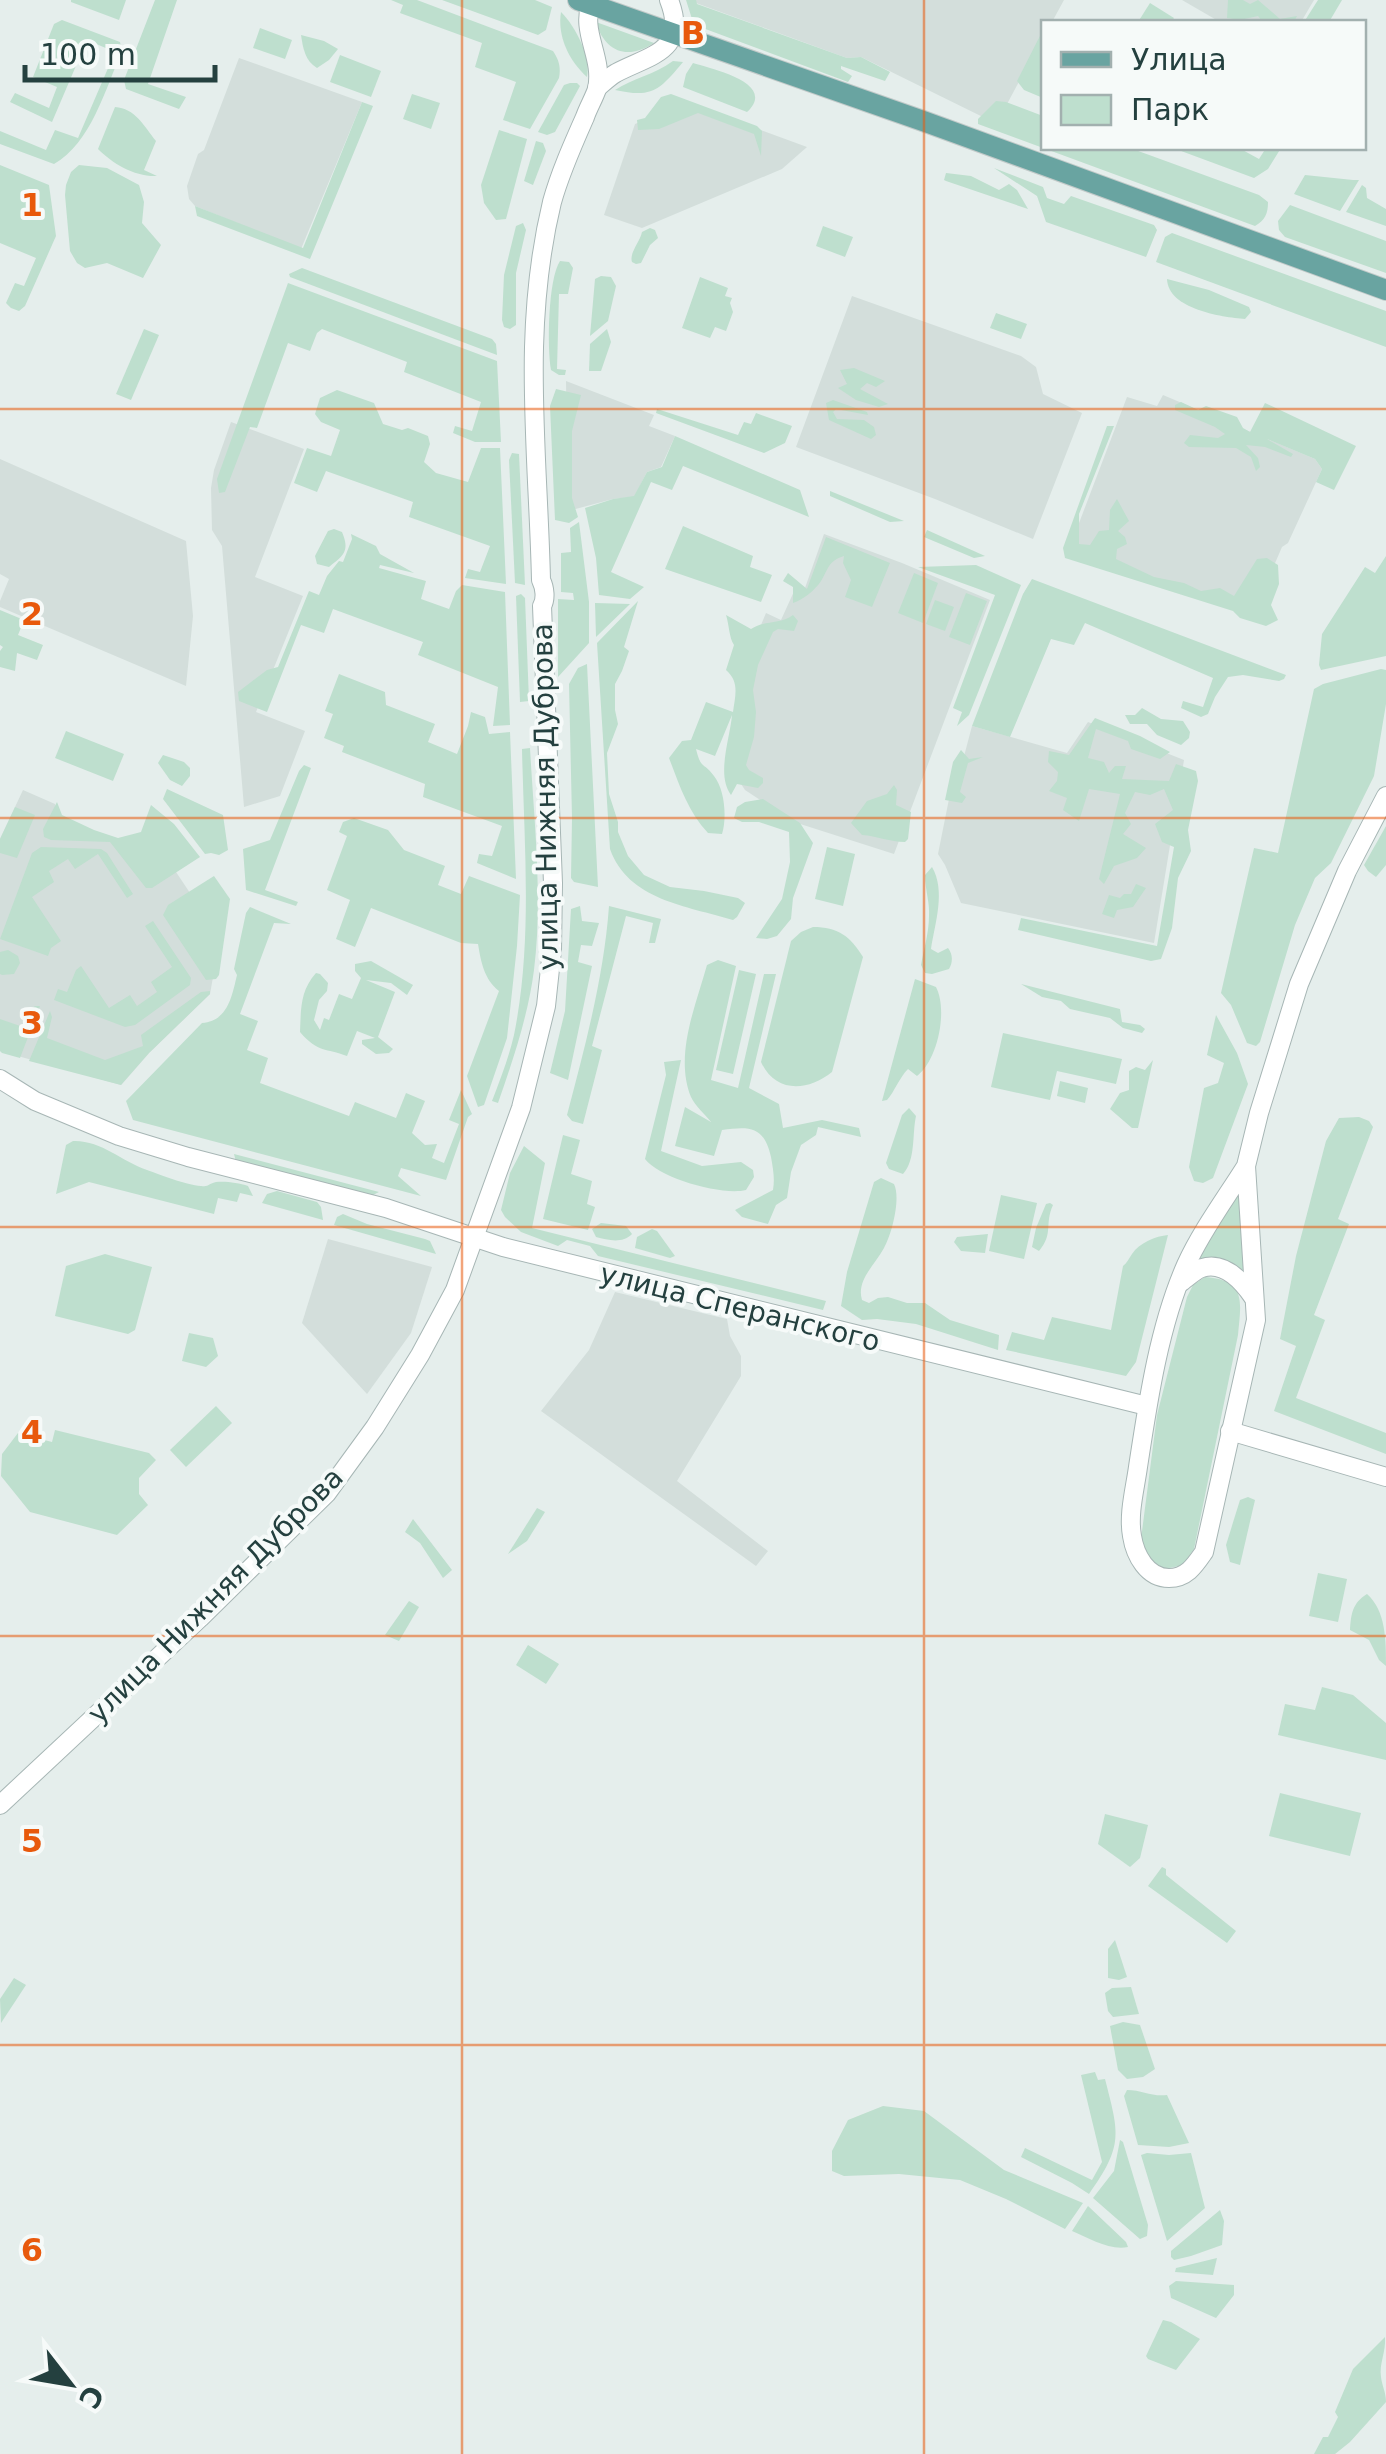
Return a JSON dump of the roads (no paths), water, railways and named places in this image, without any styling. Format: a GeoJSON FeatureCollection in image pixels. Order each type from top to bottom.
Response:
{"type":"FeatureCollection","features":[{"type":"Feature","properties":{"kind":"main road"},"geometry":{"type":"LineString","coordinates":[[582,1],[672,15],[700,42],[1386,290]]}},
{"type":"Feature","properties":{"kind":"street"},"geometry":{"type":"LineString","coordinates":[[582,1],[597,64],[597,88]]}},
{"type":"Feature","properties":{"kind":"street"},"geometry":{"type":"LineString","coordinates":[[591,38],[604,55],[620,63],[646,61],[667,44],[672,15]]}},
{"type":"Feature","properties":{"kind":"street"},"geometry":{"type":"LineString","coordinates":[[597,88],[613,74],[700,42]]}},
{"type":"Feature","properties":{"kind":"street","name":"улица Нижняя Дуброва"},"geometry":{"type":"LineString","coordinates":[[0,1805],[327,1493],[376,1428],[455,1290],[521,1108],[546,1006],[552,950],[532,374],[535,297],[553,199],[597,88]]}},
{"type":"Feature","properties":{"kind":"street"},"geometry":{"type":"LineString","coordinates":[[1246,1166],[1256,1320],[1204,1552],[1191,1570],[1172,1578],[1160,1577],[1142,1562],[1131,1534],[1132,1512],[1147,1406],[1180,1283],[1196,1246],[1246,1166],[1272,1066],[1300,984],[1347,870],[1386,796]]}},
{"type":"Feature","properties":{"kind":"street","name":"улица Сперанского"},"geometry":{"type":"LineString","coordinates":[[0,1079],[56,1111],[119,1136],[386,1208],[504,1248],[1147,1406]]}},
{"type":"Feature","properties":{"kind":"street"},"geometry":{"type":"LineString","coordinates":[[1180,1283],[1203,1268],[1218,1268],[1242,1279],[1255,1300]]}},
{"type":"Feature","properties":{"kind":"street"},"geometry":{"type":"LineString","coordinates":[[1230,1431],[1386,1477]]}}]}
